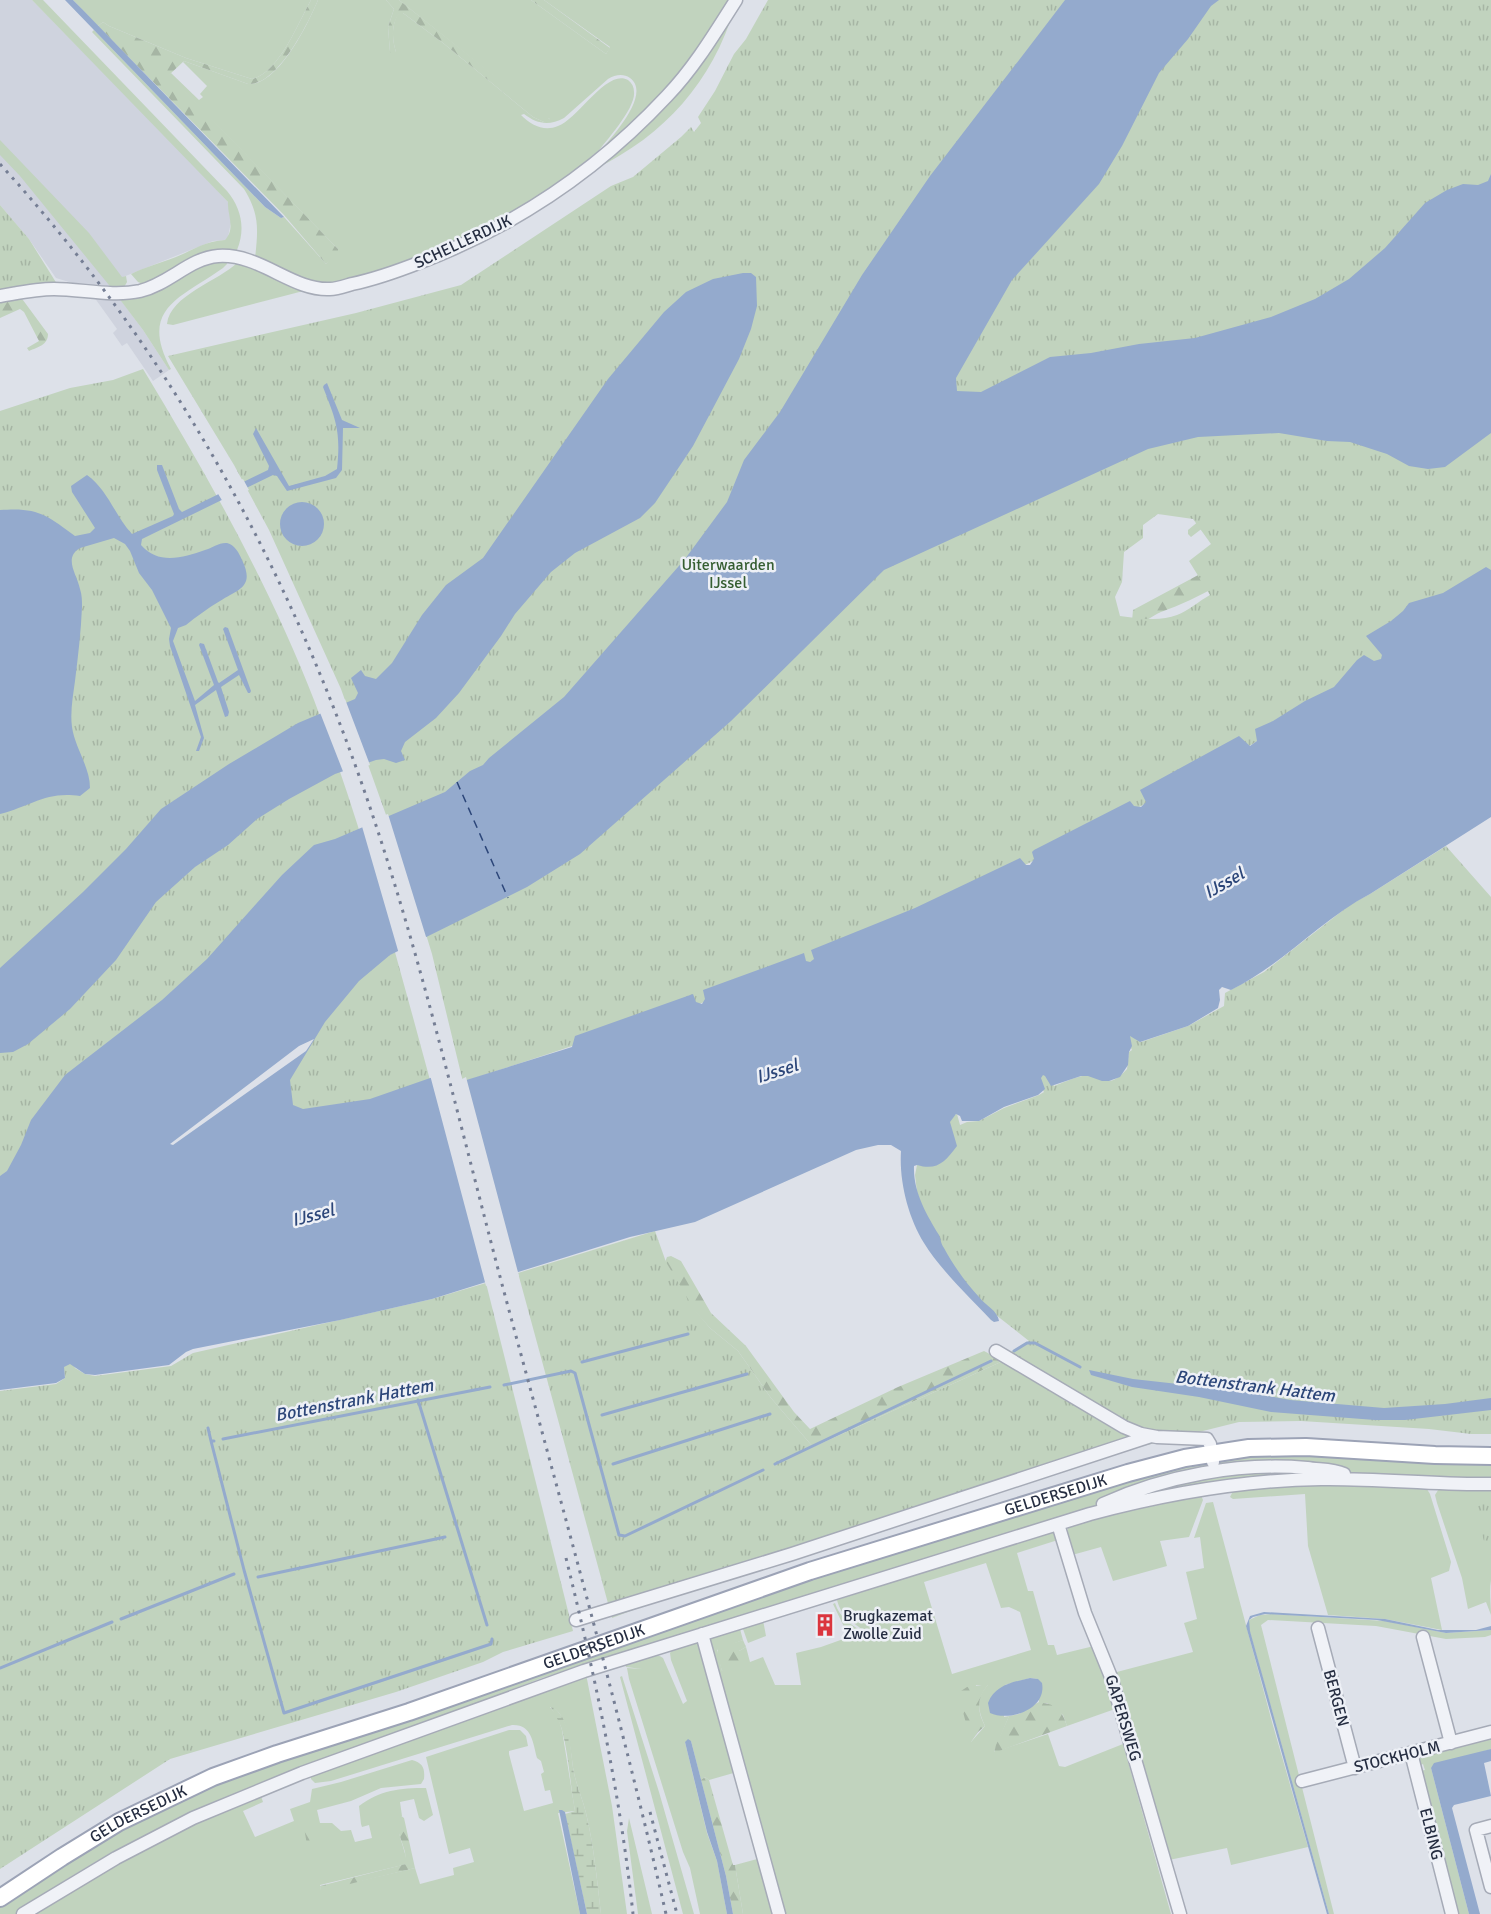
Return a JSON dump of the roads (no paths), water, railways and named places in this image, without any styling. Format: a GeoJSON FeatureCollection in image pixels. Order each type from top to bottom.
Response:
{"type":"FeatureCollection","features":[{"type":"Feature","properties":{"kind":"main road","name":"GELDERSEDIJK"},"geometry":{"type":"LineString","coordinates":[[0,1898],[119,1822],[176,1793],[224,1773],[487,1685],[810,1571],[1128,1473],[1212,1453],[1249,1448],[1306,1447],[1491,1456]]}},
{"type":"Feature","properties":{"kind":"street","name":"SCHELLERDIJK"},"geometry":{"type":"LineString","coordinates":[[0,296],[52,289],[80,292],[133,292],[150,288],[170,279],[194,263],[218,256],[246,258],[309,286],[330,290],[392,273],[486,234],[565,187],[620,142],[669,95],[707,46],[736,0]]}},
{"type":"Feature","properties":{"kind":"street","name":"GELDERSEDIJK"},"geometry":{"type":"LineString","coordinates":[[996,1352],[1124,1427],[1151,1436],[1203,1438],[1210,1444],[1212,1453]]}},
{"type":"Feature","properties":{"kind":"street","name":"GELDERSEDIJK"},"geometry":{"type":"LineString","coordinates":[[576,1620],[792,1554],[1151,1436]]}},
{"type":"Feature","properties":{"kind":"street"},"geometry":{"type":"LineString","coordinates":[[1212,1453],[1214,1471]]}},
{"type":"Feature","properties":{"kind":"street","name":"GELDERSEDIJK"},"geometry":{"type":"LineString","coordinates":[[1090,1514],[1102,1505],[1149,1486],[1214,1471],[1294,1467],[1336,1471],[1353,1479]]}},
{"type":"Feature","properties":{"kind":"street","name":"GELDERSEDIJK"},"geometry":{"type":"LineString","coordinates":[[23,1914],[116,1858],[194,1818],[246,1795],[574,1675],[1090,1514],[1161,1497],[1223,1487],[1299,1480],[1353,1479],[1491,1484]]}},
{"type":"Feature","properties":{"kind":"street","name":"GAPERSWEG"},"geometry":{"type":"LineString","coordinates":[[1058,1524],[1085,1613],[1111,1677],[1180,1914]]}},
{"type":"Feature","properties":{"kind":"street","name":"BERGEN"},"geometry":{"type":"LineString","coordinates":[[1318,1628],[1354,1768]]}},
{"type":"Feature","properties":{"kind":"street"},"geometry":{"type":"LineString","coordinates":[[702,1634],[779,1914]]}},
{"type":"Feature","properties":{"kind":"street"},"geometry":{"type":"LineString","coordinates":[[1423,1638],[1451,1743]]}},
{"type":"Feature","properties":{"kind":"street","name":"STOCKHOLM"},"geometry":{"type":"LineString","coordinates":[[1302,1781],[1491,1732]]}},
{"type":"Feature","properties":{"kind":"street","name":"ELBING"},"geometry":{"type":"LineString","coordinates":[[1411,1753],[1452,1914]]}},
{"type":"Feature","properties":{"kind":"street"},"geometry":{"type":"LineString","coordinates":[[1485,1828],[1476,1830],[1491,1887]]}},
{"type":"Feature","properties":{"kind":"water"},"geometry":{"type":"Polygon","coordinates":[[[65,0],[73,0],[284,217],[281,218],[265,207],[65,0]]]}},
{"type":"Feature","properties":{"kind":"water","name":"IJssel"},"geometry":{"type":"Polygon","coordinates":[[[1065,0],[1219,0],[1211,6],[1188,39],[1159,73],[1122,146],[1099,184],[1012,280],[956,378],[957,391],[981,392],[1050,357],[1195,338],[1271,317],[1315,299],[1349,279],[1385,248],[1425,203],[1463,184],[1478,185],[1488,181],[1491,174],[1491,433],[1445,467],[1428,469],[1409,466],[1387,454],[1350,442],[1327,441],[1279,433],[1198,437],[1148,449],[884,570],[731,721],[580,854],[527,887],[390,955],[359,981],[325,1022],[290,1080],[293,1105],[303,1109],[370,1099],[456,1069],[460,1082],[572,1047],[575,1036],[693,994],[696,1002],[702,1004],[705,999],[703,990],[804,953],[806,961],[810,962],[814,959],[811,950],[915,908],[1020,858],[1026,865],[1030,865],[1034,859],[1032,852],[1034,850],[1130,801],[1134,806],[1141,807],[1146,802],[1140,790],[1239,736],[1250,746],[1257,741],[1255,729],[1334,687],[1364,655],[1374,661],[1381,659],[1382,655],[1366,636],[1391,621],[1409,603],[1443,593],[1486,567],[1491,570],[1491,817],[1335,916],[1268,968],[1231,990],[1222,987],[1219,990],[1218,1008],[1188,1026],[1140,1042],[1130,1036],[1132,1046],[1128,1065],[1120,1077],[1102,1081],[1081,1076],[1051,1086],[1043,1075],[1041,1078],[1045,1089],[1038,1095],[1004,1107],[979,1121],[962,1121],[956,1114],[950,1122],[957,1146],[940,1164],[930,1167],[914,1166],[914,1176],[918,1194],[951,1261],[974,1292],[996,1314],[999,1321],[991,1320],[930,1253],[918,1233],[909,1210],[903,1186],[901,1151],[891,1145],[878,1145],[856,1150],[695,1222],[630,1237],[432,1299],[193,1349],[169,1365],[95,1375],[85,1374],[70,1364],[64,1367],[65,1378],[56,1383],[0,1390],[0,1176],[7,1171],[31,1120],[65,1075],[162,1000],[207,959],[282,875],[314,845],[335,839],[445,792],[470,771],[483,765],[564,697],[685,559],[727,502],[744,460],[780,412],[862,275],[930,176],[1065,0]]]}},
{"type":"Feature","properties":{"kind":"water"},"geometry":{"type":"Polygon","coordinates":[[[751,273],[756,277],[757,306],[751,329],[739,359],[693,446],[655,503],[640,518],[575,553],[551,572],[515,614],[459,693],[436,718],[405,742],[401,751],[405,760],[396,763],[384,759],[376,760],[335,774],[257,819],[228,845],[195,867],[156,902],[116,960],[70,1009],[28,1044],[13,1052],[0,1053],[0,968],[83,892],[126,849],[161,809],[229,764],[298,723],[355,699],[358,693],[351,678],[361,670],[365,676],[376,679],[392,663],[422,615],[446,585],[483,558],[608,379],[664,312],[686,292],[713,279],[751,273]]]}},
{"type":"Feature","properties":{"kind":"water"},"geometry":{"type":"Polygon","coordinates":[[[327,383],[342,420],[360,428],[343,428],[342,470],[336,478],[287,491],[277,476],[273,475],[142,539],[141,545],[148,551],[163,557],[180,557],[227,543],[241,557],[247,576],[243,586],[186,625],[178,628],[173,641],[195,701],[214,685],[200,643],[204,644],[219,683],[238,670],[223,629],[228,628],[250,693],[239,675],[221,687],[229,712],[228,716],[225,717],[216,690],[195,705],[204,738],[199,751],[196,751],[201,737],[170,646],[171,628],[152,590],[139,573],[130,551],[125,544],[114,538],[80,548],[72,557],[72,567],[81,591],[82,607],[71,721],[88,773],[90,788],[80,796],[48,797],[0,814],[0,510],[33,511],[49,518],[75,536],[90,533],[95,528],[72,492],[71,486],[87,475],[100,488],[132,534],[174,514],[157,465],[162,465],[182,512],[268,470],[269,466],[253,434],[256,428],[289,486],[325,476],[337,469],[338,445],[334,418],[323,387],[327,383]]]}},
{"type":"Feature","properties":{"kind":"water"},"geometry":{"type":"Polygon","coordinates":[[[302,502],[318,508],[324,524],[318,540],[302,546],[286,540],[280,524],[286,508],[302,502]]]}},
{"type":"Feature","properties":{"kind":"water"},"geometry":{"type":"Polygon","coordinates":[[[1089,1370],[1133,1379],[1241,1391],[1290,1400],[1384,1408],[1491,1398],[1491,1410],[1405,1420],[1271,1412],[1199,1397],[1132,1387],[1091,1375],[1089,1370]]]}},
{"type":"Feature","properties":{"kind":"water"},"geometry":{"type":"Polygon","coordinates":[[[1264,1612],[1385,1619],[1438,1630],[1476,1630],[1491,1626],[1491,1630],[1446,1633],[1377,1620],[1265,1614],[1249,1620],[1250,1631],[1329,1914],[1327,1914],[1246,1626],[1250,1616],[1264,1612]]]}},
{"type":"Feature","properties":{"kind":"water"},"geometry":{"type":"Polygon","coordinates":[[[1030,1678],[1038,1679],[1042,1683],[1039,1700],[1033,1706],[1007,1716],[990,1713],[988,1703],[995,1692],[1005,1685],[1030,1678]]]}},
{"type":"Feature","properties":{"kind":"water"},"geometry":{"type":"Polygon","coordinates":[[[688,1739],[691,1741],[726,1876],[733,1914],[727,1914],[717,1861],[707,1832],[685,1742],[688,1739]]]}},
{"type":"Feature","properties":{"kind":"water"},"geometry":{"type":"Polygon","coordinates":[[[1491,1749],[1491,1761],[1484,1763],[1491,1796],[1454,1805],[1452,1808],[1480,1914],[1469,1914],[1431,1768],[1434,1763],[1491,1749]]]}},
{"type":"Feature","properties":{"kind":"water"},"geometry":{"type":"Polygon","coordinates":[[[559,1810],[565,1812],[587,1914],[580,1914],[559,1810]]]}},
{"type":"Feature","properties":{"kind":"waterway"},"geometry":{"type":"LineString","coordinates":[[582,1362],[688,1334]]}},
{"type":"Feature","properties":{"kind":"waterway","name":"Bottenstrank Hattem"},"geometry":{"type":"LineString","coordinates":[[1014,1351],[1027,1343],[1035,1343],[1080,1367]]}},
{"type":"Feature","properties":{"kind":"waterway","name":"Bottenstrank Hattem"},"geometry":{"type":"LineString","coordinates":[[775,1464],[991,1361]]}},
{"type":"Feature","properties":{"kind":"waterway","name":"Bottenstrank Hattem"},"geometry":{"type":"LineString","coordinates":[[504,1385],[571,1371],[575,1373],[619,1535],[625,1536],[763,1470]]}},
{"type":"Feature","properties":{"kind":"waterway"},"geometry":{"type":"LineString","coordinates":[[602,1415],[747,1374]]}},
{"type":"Feature","properties":{"kind":"waterway","name":"Bottenstrank Hattem"},"geometry":{"type":"LineString","coordinates":[[223,1439],[490,1387]]}},
{"type":"Feature","properties":{"kind":"waterway"},"geometry":{"type":"LineString","coordinates":[[418,1400],[487,1625]]}},
{"type":"Feature","properties":{"kind":"waterway"},"geometry":{"type":"LineString","coordinates":[[613,1464],[770,1414]]}},
{"type":"Feature","properties":{"kind":"waterway"},"geometry":{"type":"LineString","coordinates":[[208,1428],[211,1441]]}},
{"type":"Feature","properties":{"kind":"waterway","name":"Bottenstrank Hattem"},"geometry":{"type":"LineString","coordinates":[[214,1441],[211,1441],[244,1570]]}},
{"type":"Feature","properties":{"kind":"waterway"},"geometry":{"type":"LineString","coordinates":[[258,1577],[445,1537]]}},
{"type":"Feature","properties":{"kind":"waterway"},"geometry":{"type":"LineString","coordinates":[[244,1570],[284,1713],[491,1644],[492,1639]]}},
{"type":"Feature","properties":{"kind":"waterway","name":"Bottenstrank Hattem"},"geometry":{"type":"LineString","coordinates":[[121,1619],[234,1574]]}},
{"type":"Feature","properties":{"kind":"waterway","name":"Bottenstrank Hattem"},"geometry":{"type":"LineString","coordinates":[[0,1668],[112,1622]]}},
{"type":"Feature","properties":{"kind":"railway"},"geometry":{"type":"LineString","coordinates":[[0,164],[57,229],[109,297],[158,367],[203,439],[245,513],[283,590],[349,748],[414,948],[608,1678],[666,1914]]}},
{"type":"Feature","properties":{"kind":"railway"},"geometry":{"type":"LineString","coordinates":[[566,1558],[606,1735],[633,1914]]}},
{"type":"Feature","properties":{"kind":"railway"},"geometry":{"type":"LineString","coordinates":[[650,1812],[677,1914]]}},
{"type":"Feature","properties":{"kind":"place","name":"Brugkazemat Zwolle Zuid"},"geometry":{"type":"Point","coordinates":[825,1625]}},
{"type":"Feature","properties":{"kind":"park label","name":"Uiterwaarden IJssel"},"geometry":{"type":"Point","coordinates":[728,574]}}]}
